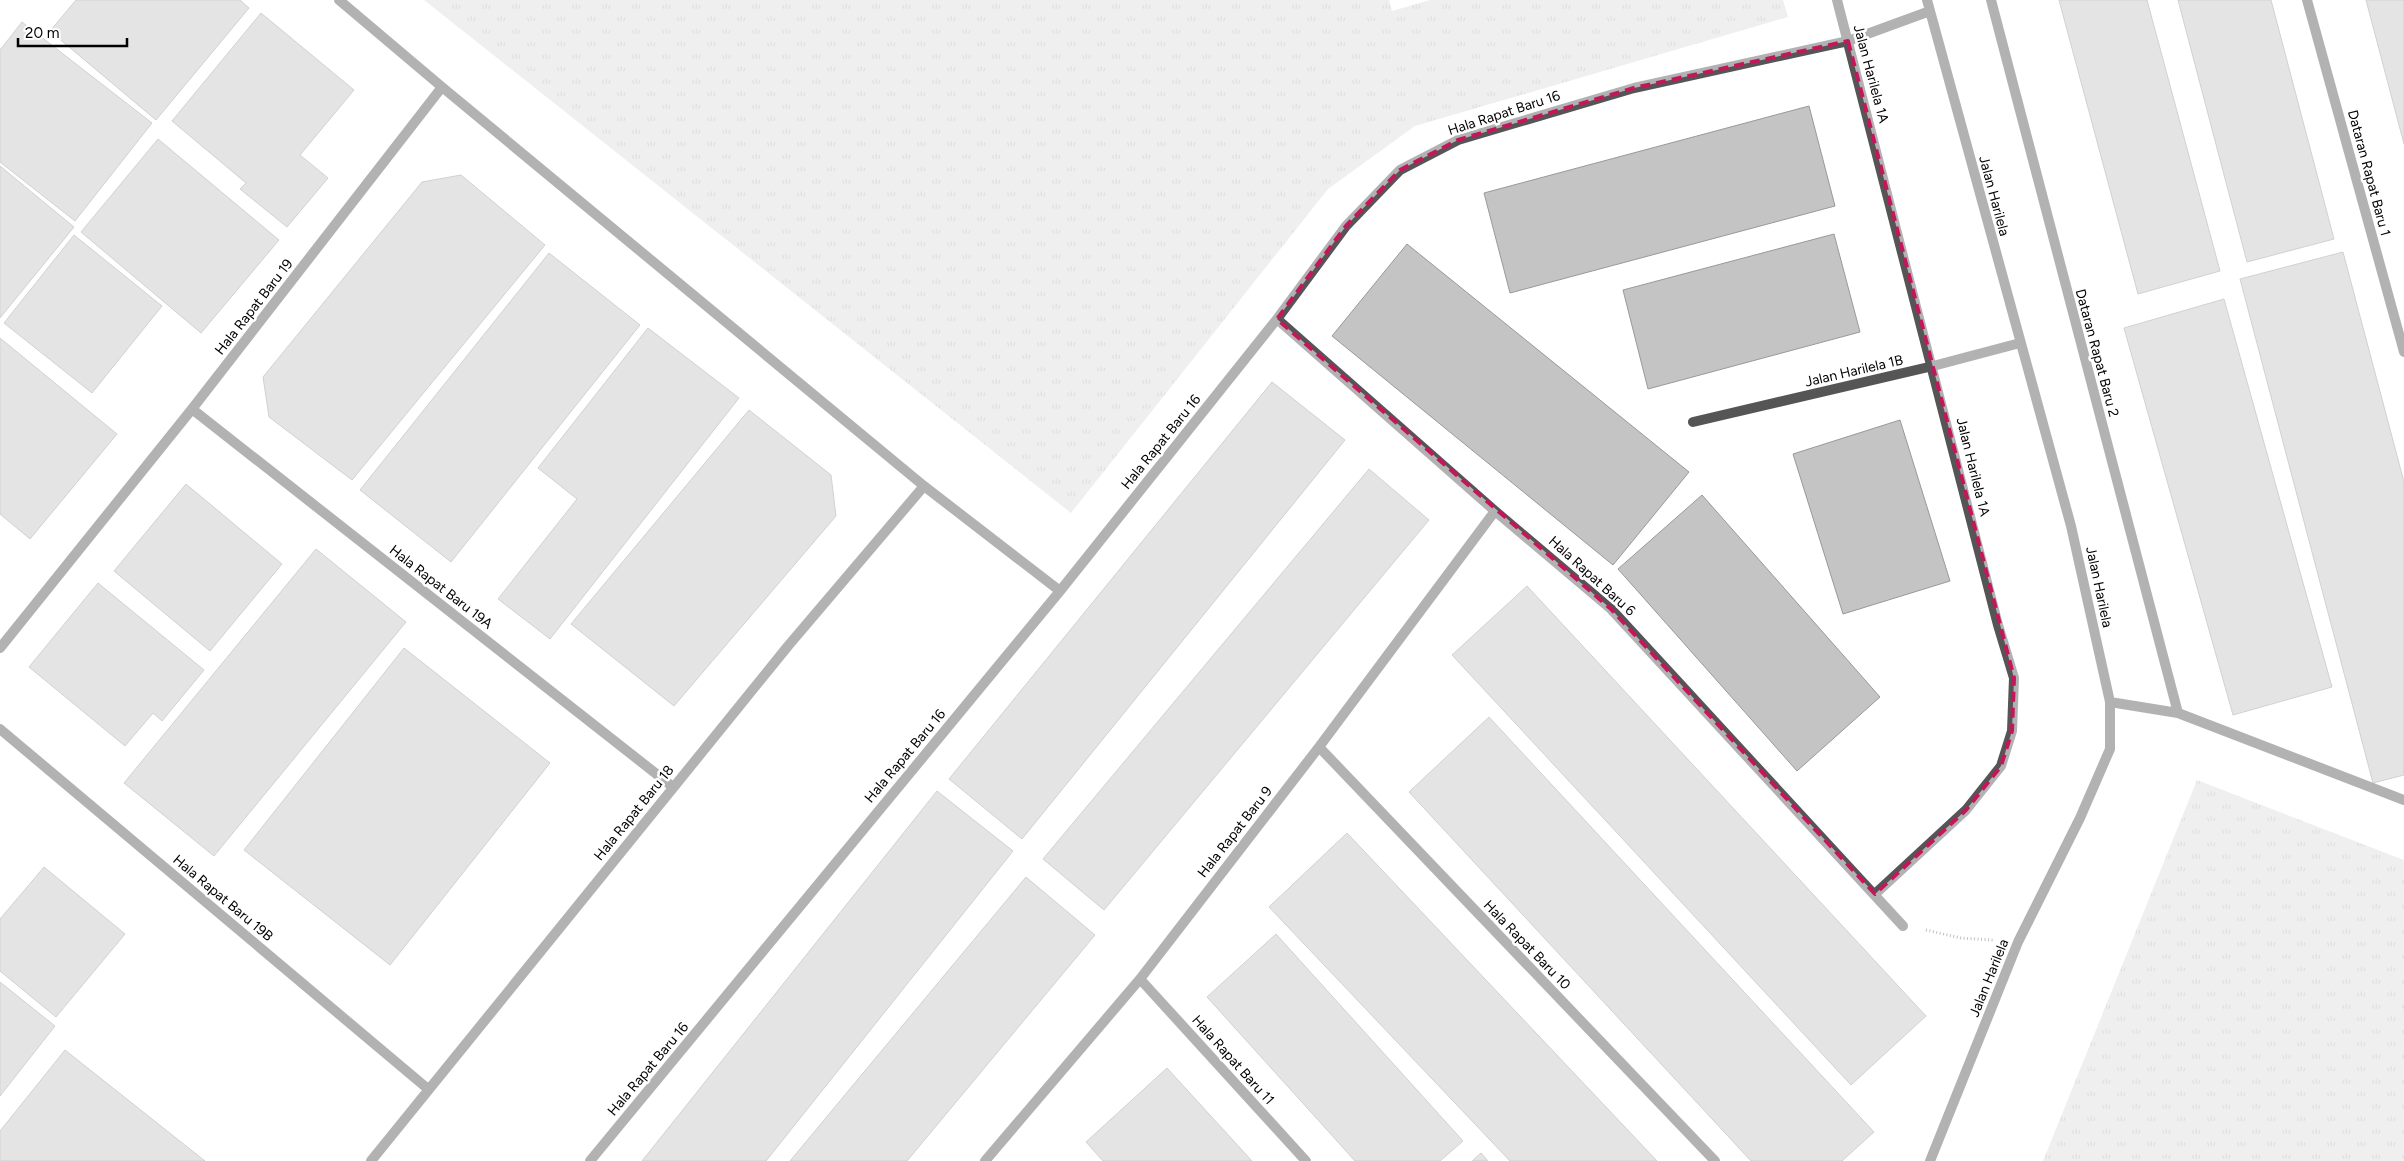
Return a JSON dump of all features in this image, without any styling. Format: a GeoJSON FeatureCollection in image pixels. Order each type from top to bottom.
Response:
{"type":"FeatureCollection","features":[{"type":"Feature","properties":{"kind":"street"},"geometry":{"type":"LineString","coordinates":[[339,0],[924,486],[1060,591]]}},
{"type":"Feature","properties":{"kind":"street","name":"Jalan Harilela 1A"},"geometry":{"type":"LineString","coordinates":[[1837,0],[1933,366],[1998,625],[2014,678],[2012,731],[2001,766],[1966,810],[1875,894]]}},
{"type":"Feature","properties":{"kind":"street","name":"Jalan Harilela"},"geometry":{"type":"LineString","coordinates":[[1927,0],[2071,526],[2110,702],[2110,749],[2080,818],[2018,942],[1930,1161]]}},
{"type":"Feature","properties":{"kind":"street","name":"Dataran Rapat Baru 2"},"geometry":{"type":"LineString","coordinates":[[1991,0],[2178,713]]}},
{"type":"Feature","properties":{"kind":"street","name":"Dataran Rapat Baru 1"},"geometry":{"type":"LineString","coordinates":[[2307,0],[2404,352]]}},
{"type":"Feature","properties":{"kind":"street","name":"Hala Rapat Baru 16"},"geometry":{"type":"LineString","coordinates":[[590,1161],[1060,591],[1277,319],[1346,226],[1400,170],[1458,140],[1634,88],[1848,41],[1930,11]]}},
{"type":"Feature","properties":{"kind":"street","name":"Hala Rapat Baru 19"},"geometry":{"type":"LineString","coordinates":[[0,648],[192,409],[442,87]]}},
{"type":"Feature","properties":{"kind":"street","name":"Hala Rapat Baru 6"},"geometry":{"type":"LineString","coordinates":[[1277,319],[1495,511],[1611,609],[1903,926]]}},
{"type":"Feature","properties":{"kind":"street","name":"Jalan Harilela 1B"},"geometry":{"type":"LineString","coordinates":[[1693,422],[1933,366],[2020,343]]}},
{"type":"Feature","properties":{"kind":"street","name":"Hala Rapat Baru 19A"},"geometry":{"type":"LineString","coordinates":[[192,409],[673,787]]}},
{"type":"Feature","properties":{"kind":"street","name":"Hala Rapat Baru 18"},"geometry":{"type":"LineString","coordinates":[[371,1161],[788,646],[924,486]]}},
{"type":"Feature","properties":{"kind":"street","name":"Hala Rapat Baru 9"},"geometry":{"type":"LineString","coordinates":[[985,1161],[1140,978],[1319,747],[1495,511]]}},
{"type":"Feature","properties":{"kind":"street"},"geometry":{"type":"LineString","coordinates":[[2110,702],[2178,713],[2404,800]]}},
{"type":"Feature","properties":{"kind":"street","name":"Hala Rapat Baru 19B"},"geometry":{"type":"LineString","coordinates":[[0,729],[428,1089]]}},
{"type":"Feature","properties":{"kind":"street","name":"Hala Rapat Baru 10"},"geometry":{"type":"LineString","coordinates":[[1319,747],[1715,1161]]}},
{"type":"Feature","properties":{"kind":"street","name":"Hala Rapat Baru 11"},"geometry":{"type":"LineString","coordinates":[[1140,978],[1306,1161]]}},
{"type":"Feature","properties":{"kind":"path"},"geometry":{"type":"LineString","coordinates":[[1903,926],[1961,938],[2018,942]]}},
{"type":"Feature","properties":{"kind":"highlighted area"},"geometry":{"type":"Polygon","coordinates":[[[1848,41],[2014,678],[2012,731],[2001,766],[1966,810],[1875,894],[1611,609],[1277,319],[1346,226],[1400,170],[1458,140],[1634,88],[1848,41]]]}},
{"type":"Feature","properties":{"kind":"green space"},"geometry":{"type":"Polygon","coordinates":[[[424,0],[1389,0],[1392,11],[1430,0],[1783,0],[1788,17],[1415,126],[1328,189],[1071,513],[424,0]]]}},
{"type":"Feature","properties":{"kind":"green space"},"geometry":{"type":"Polygon","coordinates":[[[2197,780],[2404,860],[2404,1161],[2043,1161],[2197,780]]]}},
{"type":"Feature","properties":{"kind":"building"},"geometry":{"type":"Polygon","coordinates":[[[76,0],[240,0],[249,8],[156,120],[50,31],[76,0]]]}},
{"type":"Feature","properties":{"kind":"building"},"geometry":{"type":"Polygon","coordinates":[[[2059,0],[2147,0],[2220,271],[2138,294],[2059,0]]]}},
{"type":"Feature","properties":{"kind":"building"},"geometry":{"type":"Polygon","coordinates":[[[2178,0],[2271,0],[2334,239],[2247,262],[2178,0]]]}},
{"type":"Feature","properties":{"kind":"building"},"geometry":{"type":"Polygon","coordinates":[[[2366,0],[2404,0],[2404,144],[2366,0]]]}},
{"type":"Feature","properties":{"kind":"building"},"geometry":{"type":"Polygon","coordinates":[[[261,13],[354,90],[300,155],[328,178],[287,227],[240,189],[246,183],[172,121],[261,13]]]}},
{"type":"Feature","properties":{"kind":"building"},"geometry":{"type":"Polygon","coordinates":[[[22,22],[152,123],[75,221],[0,162],[0,50],[22,22]]]}},
{"type":"Feature","properties":{"kind":"building"},"geometry":{"type":"Polygon","coordinates":[[[1809,106],[1835,206],[1510,293],[1484,193],[1809,106]]]}},
{"type":"Feature","properties":{"kind":"building"},"geometry":{"type":"Polygon","coordinates":[[[158,139],[279,240],[201,333],[81,232],[158,139]]]}},
{"type":"Feature","properties":{"kind":"building"},"geometry":{"type":"Polygon","coordinates":[[[0,166],[74,227],[0,318],[0,166]]]}},
{"type":"Feature","properties":{"kind":"building"},"geometry":{"type":"Polygon","coordinates":[[[461,175],[545,245],[352,480],[269,417],[263,377],[422,182],[461,175]]]}},
{"type":"Feature","properties":{"kind":"building"},"geometry":{"type":"Polygon","coordinates":[[[1834,234],[1860,332],[1648,389],[1623,290],[1834,234]]]}},
{"type":"Feature","properties":{"kind":"building"},"geometry":{"type":"Polygon","coordinates":[[[74,235],[162,306],[92,393],[4,323],[74,235]]]}},
{"type":"Feature","properties":{"kind":"building"},"geometry":{"type":"Polygon","coordinates":[[[1407,244],[1689,472],[1613,565],[1332,336],[1407,244]]]}},
{"type":"Feature","properties":{"kind":"building"},"geometry":{"type":"Polygon","coordinates":[[[2343,252],[2404,482],[2404,775],[2373,783],[2240,279],[2343,252]]]}},
{"type":"Feature","properties":{"kind":"building"},"geometry":{"type":"Polygon","coordinates":[[[549,253],[640,325],[451,562],[360,490],[549,253]]]}},
{"type":"Feature","properties":{"kind":"building"},"geometry":{"type":"Polygon","coordinates":[[[2224,299],[2332,687],[2233,715],[2124,328],[2224,299]]]}},
{"type":"Feature","properties":{"kind":"building"},"geometry":{"type":"Polygon","coordinates":[[[648,328],[739,398],[550,639],[498,599],[577,499],[538,468],[648,328]]]}},
{"type":"Feature","properties":{"kind":"building"},"geometry":{"type":"Polygon","coordinates":[[[0,338],[117,434],[30,539],[0,514],[0,338]]]}},
{"type":"Feature","properties":{"kind":"building"},"geometry":{"type":"Polygon","coordinates":[[[1272,382],[1345,440],[1022,839],[949,779],[1272,382]]]}},
{"type":"Feature","properties":{"kind":"building"},"geometry":{"type":"Polygon","coordinates":[[[749,410],[831,475],[836,516],[674,706],[571,624],[749,410]]]}},
{"type":"Feature","properties":{"kind":"building"},"geometry":{"type":"Polygon","coordinates":[[[1900,420],[1950,581],[1843,614],[1793,454],[1900,420]]]}},
{"type":"Feature","properties":{"kind":"building"},"geometry":{"type":"Polygon","coordinates":[[[1369,469],[1429,520],[1104,910],[1043,859],[1369,469]]]}},
{"type":"Feature","properties":{"kind":"building"},"geometry":{"type":"Polygon","coordinates":[[[186,484],[282,564],[210,651],[114,571],[186,484]]]}},
{"type":"Feature","properties":{"kind":"building"},"geometry":{"type":"Polygon","coordinates":[[[1702,495],[1880,697],[1797,771],[1618,569],[1702,495]]]}},
{"type":"Feature","properties":{"kind":"building"},"geometry":{"type":"Polygon","coordinates":[[[316,549],[406,622],[214,856],[124,783],[316,549]]]}},
{"type":"Feature","properties":{"kind":"building"},"geometry":{"type":"Polygon","coordinates":[[[98,583],[204,670],[162,721],[153,713],[125,746],[29,667],[98,583]]]}},
{"type":"Feature","properties":{"kind":"building"},"geometry":{"type":"Polygon","coordinates":[[[1527,586],[1926,1016],[1851,1085],[1452,655],[1527,586]]]}},
{"type":"Feature","properties":{"kind":"building"},"geometry":{"type":"Polygon","coordinates":[[[404,648],[550,763],[390,965],[244,850],[404,648]]]}},
{"type":"Feature","properties":{"kind":"building"},"geometry":{"type":"Polygon","coordinates":[[[1489,717],[1874,1132],[1842,1161],[1751,1161],[1409,792],[1489,717]]]}},
{"type":"Feature","properties":{"kind":"building"},"geometry":{"type":"Polygon","coordinates":[[[937,791],[1013,851],[766,1161],[642,1161],[937,791]]]}},
{"type":"Feature","properties":{"kind":"building"},"geometry":{"type":"Polygon","coordinates":[[[1347,833],[1657,1161],[1510,1161],[1269,907],[1347,833]]]}},
{"type":"Feature","properties":{"kind":"building"},"geometry":{"type":"Polygon","coordinates":[[[44,867],[125,934],[56,1017],[0,971],[0,919],[44,867]]]}},
{"type":"Feature","properties":{"kind":"building"},"geometry":{"type":"Polygon","coordinates":[[[1026,877],[1095,935],[907,1161],[790,1161],[1026,877]]]}},
{"type":"Feature","properties":{"kind":"building"},"geometry":{"type":"Polygon","coordinates":[[[1276,934],[1463,1141],[1440,1161],[1355,1161],[1207,997],[1276,934]]]}},
{"type":"Feature","properties":{"kind":"building"},"geometry":{"type":"Polygon","coordinates":[[[0,982],[55,1026],[0,1096],[0,982]]]}},
{"type":"Feature","properties":{"kind":"building"},"geometry":{"type":"Polygon","coordinates":[[[65,1050],[205,1161],[0,1161],[0,1131],[65,1050]]]}},
{"type":"Feature","properties":{"kind":"building"},"geometry":{"type":"Polygon","coordinates":[[[1167,1068],[1252,1161],[1103,1161],[1086,1142],[1167,1068]]]}},
{"type":"Feature","properties":{"kind":"building"},"geometry":{"type":"Polygon","coordinates":[[[1481,1153],[1488,1161],[1472,1161],[1481,1153]]]}}]}
